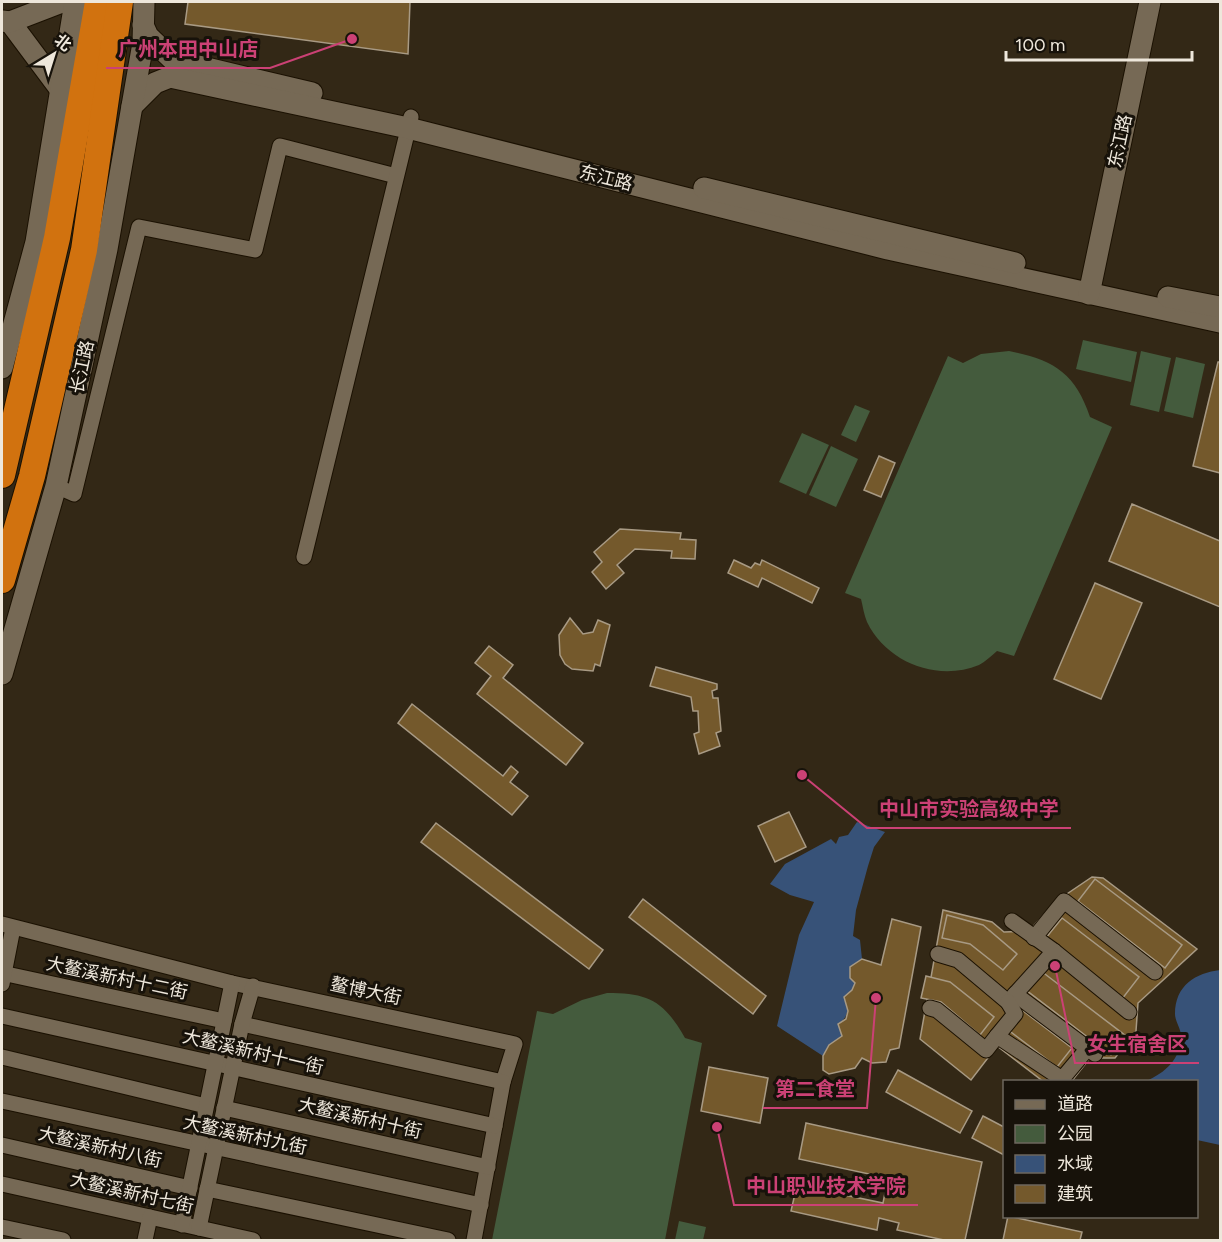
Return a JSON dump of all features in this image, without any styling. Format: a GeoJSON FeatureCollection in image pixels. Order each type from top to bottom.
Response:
{"type":"FeatureCollection","features":[{"type":"Feature","properties":{"kind":"highway"},"geometry":{"type":"LineString","coordinates":[[2,475],[57,238],[98,2]]}},
{"type":"Feature","properties":{"kind":"highway","name":"长江路"},"geometry":{"type":"LineString","coordinates":[[2,580],[23,506],[84,250],[120,2]]}},
{"type":"Feature","properties":{"kind":"street"},"geometry":{"type":"LineString","coordinates":[[60,89],[6,22],[62,2]]}},
{"type":"Feature","properties":{"kind":"street"},"geometry":{"type":"LineString","coordinates":[[2,368],[36,242],[75,2]]}},
{"type":"Feature","properties":{"kind":"street"},"geometry":{"type":"LineString","coordinates":[[143,34],[144,2]]}},
{"type":"Feature","properties":{"kind":"street","name":"东江路"},"geometry":{"type":"LineString","coordinates":[[1089,287],[1150,2]]}},
{"type":"Feature","properties":{"kind":"street","name":"长江路"},"geometry":{"type":"LineString","coordinates":[[2,674],[56,486],[107,249],[143,34]]}},
{"type":"Feature","properties":{"kind":"street","name":"东江路"},"geometry":{"type":"LineString","coordinates":[[143,34],[174,60],[410,123],[1089,287],[1221,322]]}},
{"type":"Feature","properties":{"kind":"street","name":"东江路"},"geometry":{"type":"LineString","coordinates":[[132,106],[155,83],[170,76],[410,123]]}},
{"type":"Feature","properties":{"kind":"street"},"geometry":{"type":"LineString","coordinates":[[304,557],[410,123]]}},
{"type":"Feature","properties":{"kind":"street"},"geometry":{"type":"LineString","coordinates":[[56,486],[74,494],[139,226],[255,250],[280,146],[396,176]]}},
{"type":"Feature","properties":{"kind":"street"},"geometry":{"type":"LineString","coordinates":[[107,249],[131,260]]}},
{"type":"Feature","properties":{"kind":"street","name":"东江路"},"geometry":{"type":"LineString","coordinates":[[1089,287],[1221,307]]}},
{"type":"Feature","properties":{"kind":"street","name":"长江路"},"geometry":{"type":"LineString","coordinates":[[9,647],[21,552],[23,506]]}},
{"type":"Feature","properties":{"kind":"street"},"geometry":{"type":"LineString","coordinates":[[1034,938],[1064,901],[1155,972]]}},
{"type":"Feature","properties":{"kind":"street"},"geometry":{"type":"LineString","coordinates":[[1012,921],[1054,951],[1129,1012]]}},
{"type":"Feature","properties":{"kind":"street"},"geometry":{"type":"LineString","coordinates":[[2,977],[7,926]]}},
{"type":"Feature","properties":{"kind":"street","name":"鳌博大街"},"geometry":{"type":"LineString","coordinates":[[7,926],[232,983],[515,1044],[503,1082],[474,1240]]}},
{"type":"Feature","properties":{"kind":"street"},"geometry":{"type":"LineString","coordinates":[[1012,998],[1054,951]]}},
{"type":"Feature","properties":{"kind":"street"},"geometry":{"type":"LineString","coordinates":[[938,954],[958,960],[1091,1051],[1062,1079],[997,1036]]}},
{"type":"Feature","properties":{"kind":"street","name":"大鳌溪新村十二街"},"geometry":{"type":"LineString","coordinates":[[2,977],[224,1022]]}},
{"type":"Feature","properties":{"kind":"street"},"geometry":{"type":"LineString","coordinates":[[182,1224],[232,983]]}},
{"type":"Feature","properties":{"kind":"street"},"geometry":{"type":"LineString","coordinates":[[199,1228],[242,1023],[253,986]]}},
{"type":"Feature","properties":{"kind":"street"},"geometry":{"type":"LineString","coordinates":[[930,1008],[937,1010],[986,1050],[1015,1014],[1012,998]]}},
{"type":"Feature","properties":{"kind":"street","name":"大鳌溪新村十一街"},"geometry":{"type":"LineString","coordinates":[[2,1016],[495,1126]]}},
{"type":"Feature","properties":{"kind":"street"},"geometry":{"type":"LineString","coordinates":[[242,1023],[503,1082]]}},
{"type":"Feature","properties":{"kind":"street"},"geometry":{"type":"LineString","coordinates":[[2,1057],[206,1106]]}},
{"type":"Feature","properties":{"kind":"street","name":"大鳌溪新村九街"},"geometry":{"type":"LineString","coordinates":[[2,1101],[481,1206]]}},
{"type":"Feature","properties":{"kind":"street","name":"大鳌溪新村十街"},"geometry":{"type":"LineString","coordinates":[[224,1108],[488,1167]]}},
{"type":"Feature","properties":{"kind":"street","name":"大鳌溪新村八街"},"geometry":{"type":"LineString","coordinates":[[2,1145],[190,1188]]}},
{"type":"Feature","properties":{"kind":"street","name":"大鳌溪新村七街"},"geometry":{"type":"LineString","coordinates":[[2,1184],[199,1228],[224,1237],[254,1240]]}},
{"type":"Feature","properties":{"kind":"street"},"geometry":{"type":"LineString","coordinates":[[207,1189],[448,1240]]}},
{"type":"Feature","properties":{"kind":"street"},"geometry":{"type":"LineString","coordinates":[[145,1240],[150,1217]]}},
{"type":"Feature","properties":{"kind":"street"},"geometry":{"type":"LineString","coordinates":[[2,1227],[63,1240]]}},
{"type":"Feature","properties":{"kind":"green space"},"geometry":{"type":"Polygon","coordinates":[[[1083,340],[1137,352],[1131,382],[1076,369],[1083,340]]]}},
{"type":"Feature","properties":{"kind":"green space"},"geometry":{"type":"Polygon","coordinates":[[[1009,351],[1038,359],[1060,370],[1077,389],[1090,417],[1112,427],[1014,656],[997,651],[979,665],[963,670],[931,670],[900,658],[887,648],[867,622],[861,599],[845,593],[948,356],[963,363],[981,354],[1009,351]]]}},
{"type":"Feature","properties":{"kind":"green space"},"geometry":{"type":"Polygon","coordinates":[[[1141,351],[1171,358],[1159,412],[1130,405],[1141,351]]]}},
{"type":"Feature","properties":{"kind":"green space"},"geometry":{"type":"Polygon","coordinates":[[[1176,357],[1205,364],[1193,418],[1164,411],[1176,357]]]}},
{"type":"Feature","properties":{"kind":"green space"},"geometry":{"type":"Polygon","coordinates":[[[855,405],[870,411],[856,442],[841,435],[855,405]]]}},
{"type":"Feature","properties":{"kind":"green space"},"geometry":{"type":"Polygon","coordinates":[[[802,433],[829,445],[806,494],[779,482],[802,433]]]}},
{"type":"Feature","properties":{"kind":"green space"},"geometry":{"type":"Polygon","coordinates":[[[831,446],[858,459],[836,507],[809,495],[831,446]]]}},
{"type":"Feature","properties":{"kind":"green space"},"geometry":{"type":"Polygon","coordinates":[[[607,993],[645,997],[670,1015],[685,1038],[702,1043],[665,1240],[492,1240],[537,1011],[553,1014],[582,1000],[607,993]]]}},
{"type":"Feature","properties":{"kind":"green space"},"geometry":{"type":"Polygon","coordinates":[[[679,1221],[706,1227],[703,1240],[675,1240],[679,1221]]]}},
{"type":"Feature","properties":{"kind":"water"},"geometry":{"type":"Polygon","coordinates":[[[857,822],[885,832],[874,847],[856,910],[853,936],[860,940],[862,959],[850,967],[850,978],[855,983],[852,990],[844,997],[847,1012],[845,1018],[838,1024],[842,1036],[829,1045],[823,1056],[777,1026],[799,935],[814,902],[790,895],[770,884],[785,864],[831,839],[836,844],[839,837],[848,835],[857,822]]]}},
{"type":"Feature","properties":{"kind":"water"},"geometry":{"type":"Polygon","coordinates":[[[1220,970],[1220,1145],[1198,1140],[1198,1080],[1148,1080],[1171,1064],[1178,1052],[1181,1036],[1175,1014],[1176,1004],[1183,988],[1195,978],[1220,970]]]}},
{"type":"Feature","properties":{"kind":"building"},"geometry":{"type":"Polygon","coordinates":[[[188,2],[410,2],[408,54],[185,24],[188,2]]]}},
{"type":"Feature","properties":{"kind":"building"},"geometry":{"type":"Polygon","coordinates":[[[1218,362],[1220,362],[1220,473],[1193,466],[1218,362]]]}},
{"type":"Feature","properties":{"kind":"building"},"geometry":{"type":"Polygon","coordinates":[[[879,456],[895,463],[881,497],[864,490],[879,456]]]}},
{"type":"Feature","properties":{"kind":"building"},"geometry":{"type":"Polygon","coordinates":[[[1132,504],[1220,541],[1220,607],[1109,561],[1132,504]]]}},
{"type":"Feature","properties":{"kind":"building"},"geometry":{"type":"Polygon","coordinates":[[[620,529],[681,533],[680,539],[696,540],[695,559],[671,558],[672,551],[635,549],[617,565],[624,573],[606,589],[592,572],[602,562],[594,552],[620,529]]]}},
{"type":"Feature","properties":{"kind":"building"},"geometry":{"type":"Polygon","coordinates":[[[734,560],[751,568],[755,563],[760,565],[762,560],[819,588],[812,603],[762,578],[758,587],[728,573],[734,560]]]}},
{"type":"Feature","properties":{"kind":"building"},"geometry":{"type":"Polygon","coordinates":[[[1095,583],[1142,603],[1101,699],[1054,679],[1095,583]]]}},
{"type":"Feature","properties":{"kind":"building"},"geometry":{"type":"Polygon","coordinates":[[[570,618],[583,634],[593,632],[598,620],[610,625],[600,666],[595,664],[593,671],[572,669],[565,664],[560,655],[559,635],[570,618]]]}},
{"type":"Feature","properties":{"kind":"building"},"geometry":{"type":"Polygon","coordinates":[[[489,646],[513,665],[503,678],[583,743],[566,765],[477,694],[491,676],[475,663],[489,646]]]}},
{"type":"Feature","properties":{"kind":"building"},"geometry":{"type":"Polygon","coordinates":[[[656,667],[717,684],[717,689],[712,691],[713,698],[718,698],[721,731],[716,733],[720,746],[699,754],[694,734],[699,732],[698,711],[693,711],[691,697],[650,686],[656,667]]]}},
{"type":"Feature","properties":{"kind":"building"},"geometry":{"type":"Polygon","coordinates":[[[412,704],[503,776],[511,766],[518,772],[510,782],[528,796],[512,815],[398,723],[412,704]]]}},
{"type":"Feature","properties":{"kind":"building"},"geometry":{"type":"Polygon","coordinates":[[[789,812],[806,847],[775,862],[758,826],[789,812]]]}},
{"type":"Feature","properties":{"kind":"building"},"geometry":{"type":"Polygon","coordinates":[[[436,823],[603,950],[589,969],[421,842],[436,823]]]}},
{"type":"Feature","properties":{"kind":"building"},"geometry":{"type":"Polygon","coordinates":[[[1092,877],[1103,878],[1197,949],[1138,1003],[1136,1031],[1115,1058],[1090,1058],[1073,1080],[1041,1080],[997,1046],[971,1080],[920,1039],[943,910],[992,922],[1004,932],[1029,931],[1055,902],[1092,877]]]}},
{"type":"Feature","properties":{"kind":"building"},"geometry":{"type":"Polygon","coordinates":[[[1095,879],[1182,945],[1165,968],[1078,901],[1095,879]]]}},
{"type":"Feature","properties":{"kind":"building"},"geometry":{"type":"Polygon","coordinates":[[[643,899],[766,996],[753,1014],[629,917],[643,899]]]}},
{"type":"Feature","properties":{"kind":"building"},"geometry":{"type":"Polygon","coordinates":[[[947,915],[983,925],[1017,954],[1003,970],[970,944],[942,938],[947,915]]]}},
{"type":"Feature","properties":{"kind":"building"},"geometry":{"type":"Polygon","coordinates":[[[1062,918],[1139,977],[1122,999],[1045,939],[1062,918]]]}},
{"type":"Feature","properties":{"kind":"building"},"geometry":{"type":"Polygon","coordinates":[[[892,919],[921,927],[899,1048],[890,1050],[886,1062],[872,1063],[862,1058],[855,1068],[829,1074],[823,1070],[823,1056],[829,1045],[842,1036],[838,1024],[846,1019],[848,1011],[844,997],[852,990],[855,983],[850,978],[850,967],[862,959],[881,965],[892,919]]]}},
{"type":"Feature","properties":{"kind":"building"},"geometry":{"type":"Polygon","coordinates":[[[1041,971],[1126,1036],[1111,1055],[1026,990],[1041,971]]]}},
{"type":"Feature","properties":{"kind":"building"},"geometry":{"type":"Polygon","coordinates":[[[926,976],[950,982],[994,1017],[980,1035],[941,1002],[921,998],[926,976]]]}},
{"type":"Feature","properties":{"kind":"building"},"geometry":{"type":"Polygon","coordinates":[[[1022,1010],[1072,1048],[1057,1067],[1007,1029],[1022,1010]]]}},
{"type":"Feature","properties":{"kind":"building"},"geometry":{"type":"Polygon","coordinates":[[[709,1067],[768,1078],[760,1123],[701,1111],[709,1067]]]}},
{"type":"Feature","properties":{"kind":"building"},"geometry":{"type":"Polygon","coordinates":[[[898,1070],[972,1111],[960,1133],[886,1092],[898,1070]]]}},
{"type":"Feature","properties":{"kind":"building"},"geometry":{"type":"Polygon","coordinates":[[[983,1116],[1003,1126],[1003,1154],[972,1138],[983,1116]]]}},
{"type":"Feature","properties":{"kind":"building"},"geometry":{"type":"Polygon","coordinates":[[[806,1123],[982,1162],[965,1240],[944,1240],[897,1230],[899,1223],[879,1218],[877,1230],[791,1211],[797,1185],[883,1203],[888,1178],[799,1159],[806,1123]]]}},
{"type":"Feature","properties":{"kind":"building"},"geometry":{"type":"Polygon","coordinates":[[[1008,1218],[1082,1232],[1080,1240],[1003,1240],[1008,1218]]]}},
{"type":"Feature","properties":{"kind":"place","name":"广州本田中山店"},"geometry":{"type":"Point","coordinates":[352,39]}},
{"type":"Feature","properties":{"kind":"place","name":"中山市实验高级中学"},"geometry":{"type":"Point","coordinates":[802,775]}},
{"type":"Feature","properties":{"kind":"place","name":"女生宿舍区"},"geometry":{"type":"Point","coordinates":[1055,966]}},
{"type":"Feature","properties":{"kind":"place","name":"第二食堂"},"geometry":{"type":"Point","coordinates":[876,998]}},
{"type":"Feature","properties":{"kind":"place","name":"中山职业技术学院"},"geometry":{"type":"Point","coordinates":[717,1127]}}]}
